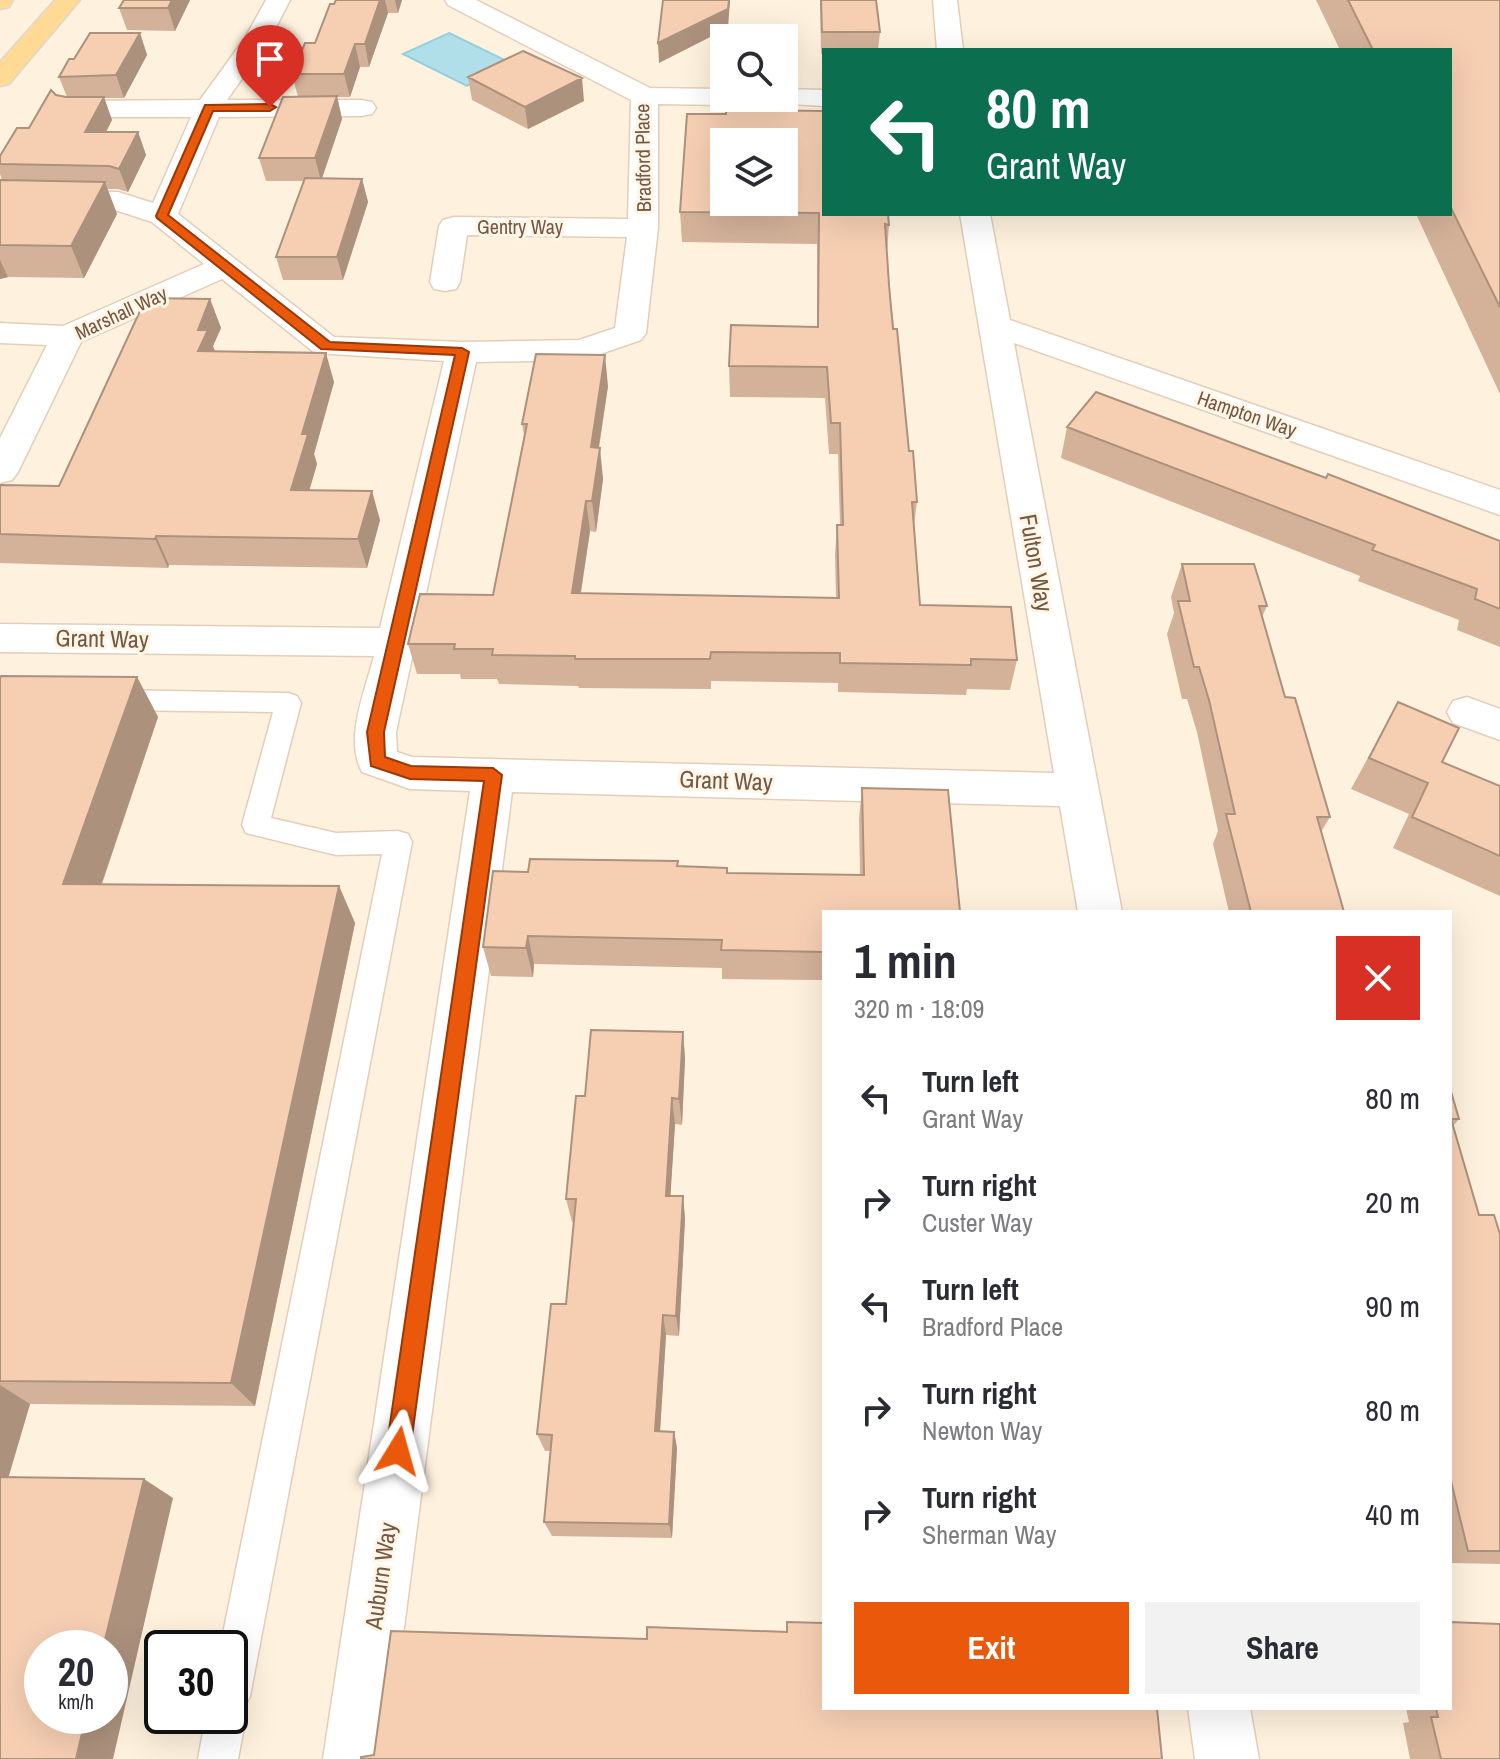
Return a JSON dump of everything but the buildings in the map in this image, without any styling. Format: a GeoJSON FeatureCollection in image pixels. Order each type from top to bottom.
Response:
{"type":"FeatureCollection","features":[{"type":"Feature","properties":{"kind":"main road"},"geometry":{"type":"LineString","coordinates":[[0,78],[68,0]]}},
{"type":"Feature","properties":{"kind":"street"},"geometry":{"type":"LineString","coordinates":[[162,216],[209,107],[257,39],[278,0]]}},
{"type":"Feature","properties":{"kind":"street","name":"Bradford Place"},"geometry":{"type":"LineString","coordinates":[[457,0],[645,96],[643,228],[630,333],[583,350],[462,352]]}},
{"type":"Feature","properties":{"kind":"street"},"geometry":{"type":"LineString","coordinates":[[945,0],[950,48]]}},
{"type":"Feature","properties":{"kind":"street"},"geometry":{"type":"LineString","coordinates":[[645,96],[710,97]]}},
{"type":"Feature","properties":{"kind":"street"},"geometry":{"type":"LineString","coordinates":[[798,97],[822,98]]}},
{"type":"Feature","properties":{"kind":"street"},"geometry":{"type":"LineString","coordinates":[[75,109],[362,108]]}},
{"type":"Feature","properties":{"kind":"street"},"geometry":{"type":"LineString","coordinates":[[0,199],[118,201],[162,216],[326,346],[462,352],[395,642]]}},
{"type":"Feature","properties":{"kind":"street"},"geometry":{"type":"LineString","coordinates":[[0,222],[102,221],[162,216]]}},
{"type":"Feature","properties":{"kind":"street","name":"Fulton Way"},"geometry":{"type":"LineString","coordinates":[[975,216],[1100,910]]}},
{"type":"Feature","properties":{"kind":"street","name":"Gentry Way"},"geometry":{"type":"LineString","coordinates":[[445,282],[454,226],[643,228]]}},
{"type":"Feature","properties":{"kind":"street","name":"Marshall Way"},"geometry":{"type":"LineString","coordinates":[[0,472],[68,336],[225,266]]}},
{"type":"Feature","properties":{"kind":"street","name":"Hampton Way"},"geometry":{"type":"LineString","coordinates":[[993,325],[1500,503]]}},
{"type":"Feature","properties":{"kind":"street"},"geometry":{"type":"LineString","coordinates":[[0,333],[68,336]]}},
{"type":"Feature","properties":{"kind":"street","name":"Grant Way"},"geometry":{"type":"LineString","coordinates":[[0,638],[395,642],[376,732],[377,761],[410,773],[1077,790]]}},
{"type":"Feature","properties":{"kind":"street","name":"Auburn Way"},"geometry":{"type":"LineString","coordinates":[[355,1759],[493,775]]}},
{"type":"Feature","properties":{"kind":"street"},"geometry":{"type":"LineString","coordinates":[[1219,1710],[1227,1759]]}},
{"type":"Feature","properties":{"kind":"lane"},"geometry":{"type":"LineString","coordinates":[[80,700],[288,703],[256,825],[336,844],[398,842],[243,1630]]}},
{"type":"Feature","properties":{"kind":"lane"},"geometry":{"type":"LineString","coordinates":[[218,1759],[223,1734]]}},
{"type":"Feature","properties":{"kind":"water"},"geometry":{"type":"Polygon","coordinates":[[[449,33],[513,64],[467,86],[403,54],[449,33]]]}},
{"type":"Feature","properties":{"kind":"route"},"geometry":{"type":"LineString","coordinates":[[270,107],[209,107],[162,216],[326,346],[462,352],[376,732],[377,761],[410,773],[493,775],[398,1451]]}}]}
